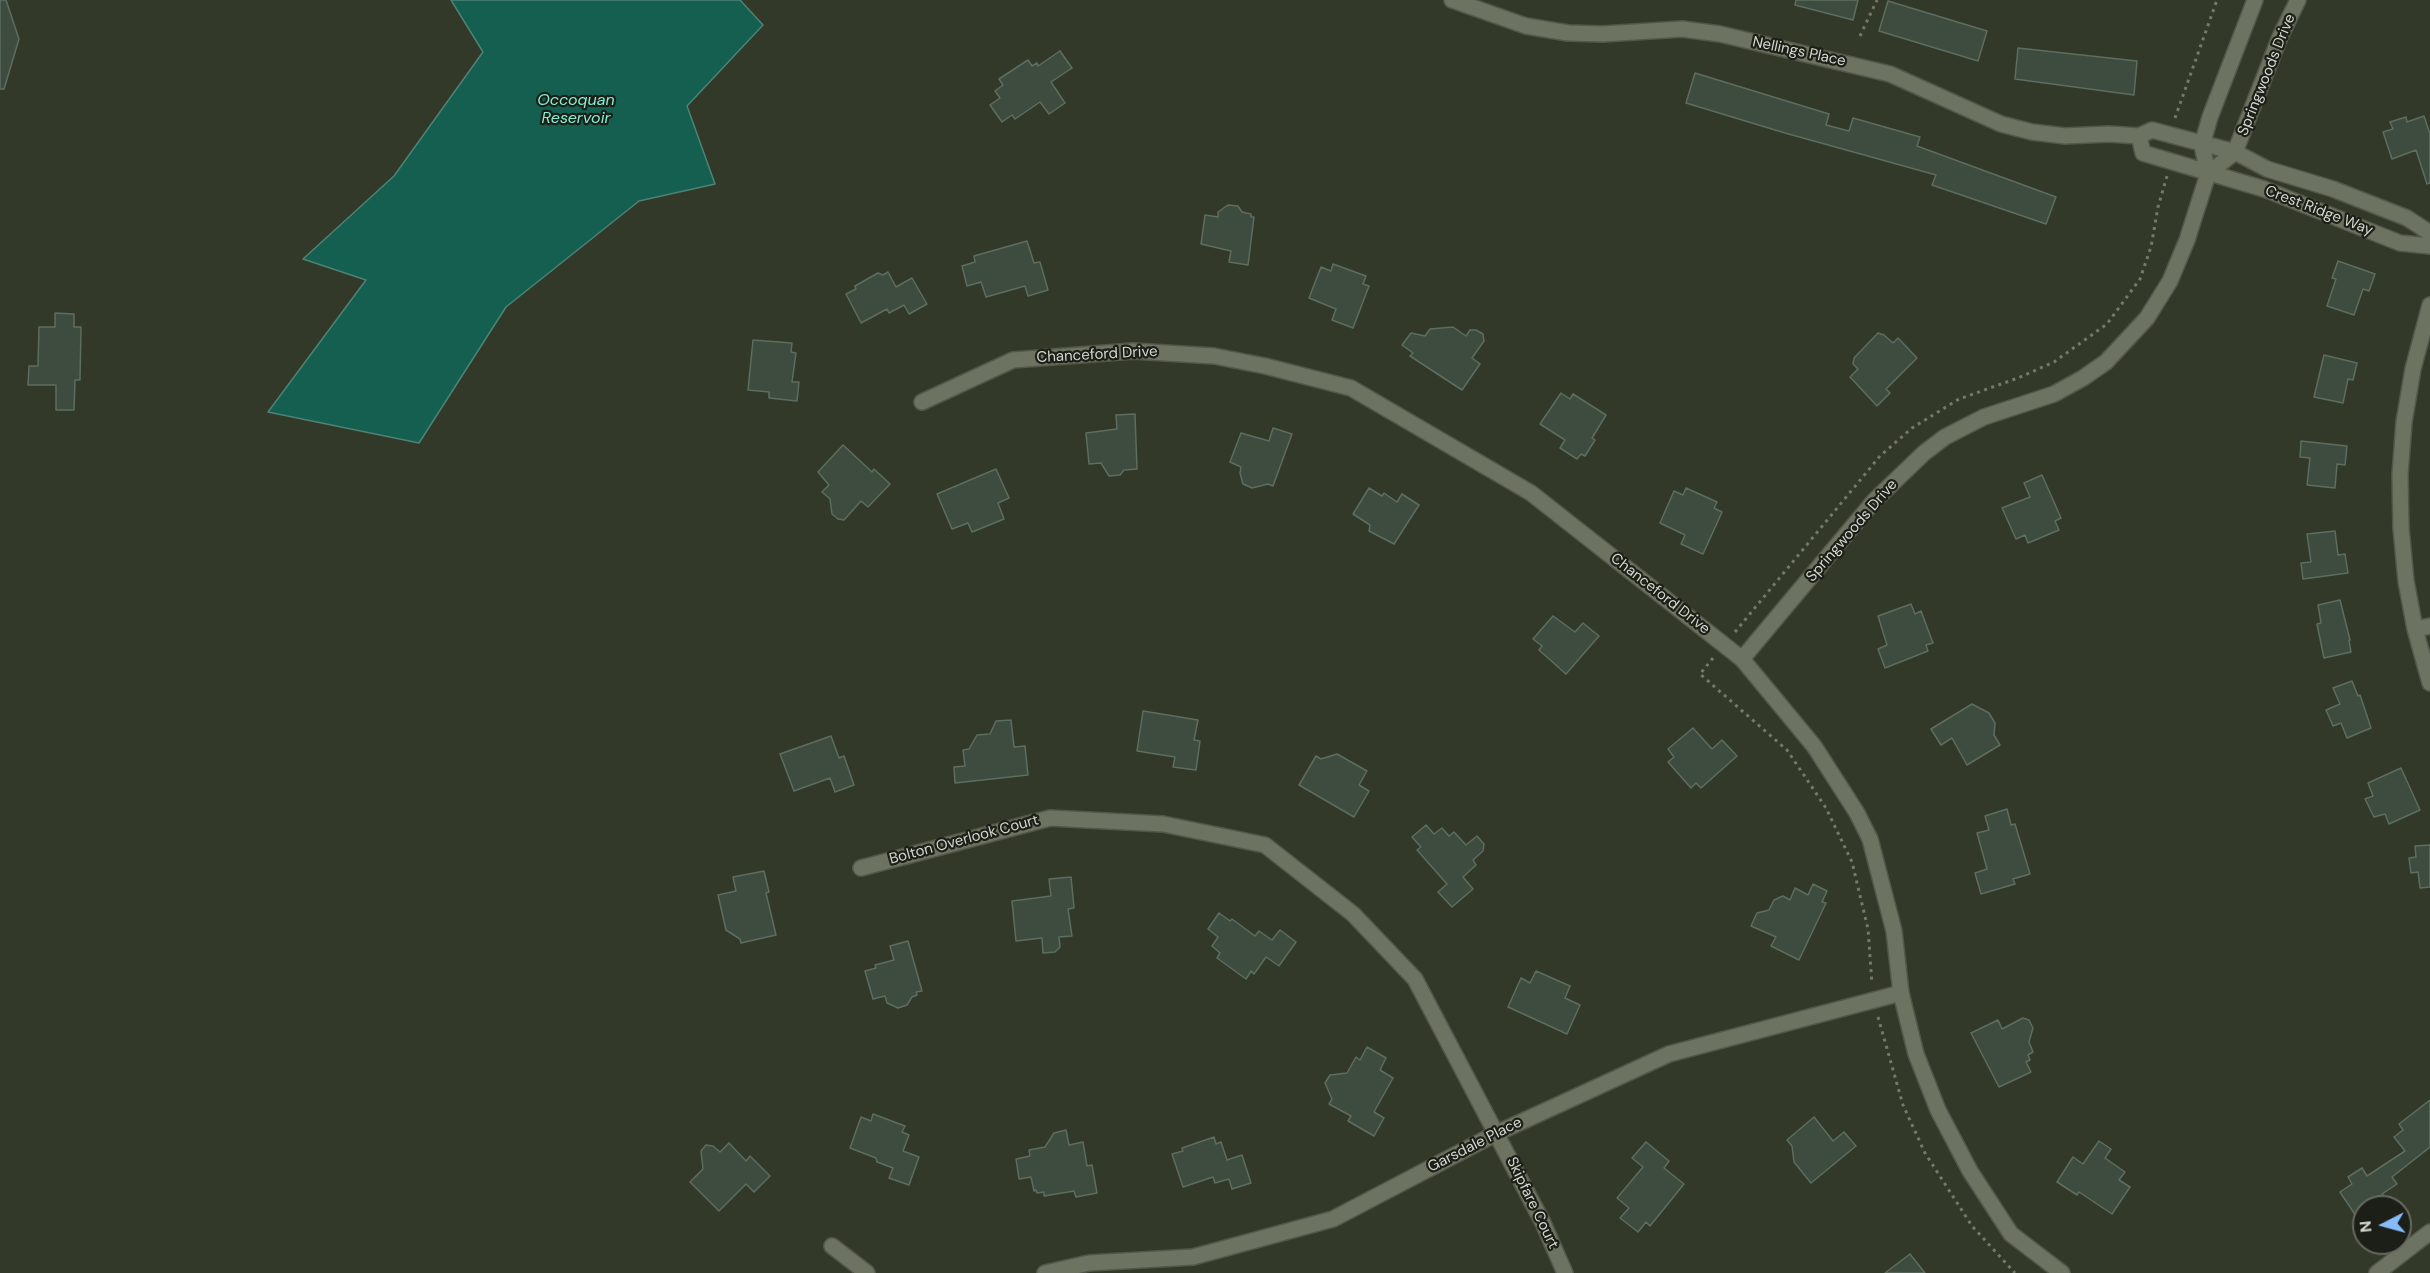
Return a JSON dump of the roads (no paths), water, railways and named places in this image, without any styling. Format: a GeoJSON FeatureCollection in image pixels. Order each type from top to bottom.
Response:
{"type":"FeatureCollection","features":[{"type":"Feature","properties":{"kind":"street","name":"Nellings Place"},"geometry":{"type":"LineString","coordinates":[[1452,0],[1526,26],[1568,33],[1603,34],[1682,29],[1720,34],[1890,74],[2001,124],[2032,132],[2065,136],[2109,134],[2139,136],[2152,130],[2235,152]]}},
{"type":"Feature","properties":{"kind":"street"},"geometry":{"type":"LineString","coordinates":[[2139,136],[2143,153],[2208,174],[2202,145],[2235,47],[2255,0]]}},
{"type":"Feature","properties":{"kind":"street","name":"Springwoods Drive"},"geometry":{"type":"LineString","coordinates":[[1742,659],[1874,501],[1924,453],[1945,437],[1984,417],[2054,394],[2106,362],[2147,318],[2170,281],[2208,174],[2235,152],[2280,37],[2298,0]]}},
{"type":"Feature","properties":{"kind":"street","name":"Crest Ridge Way"},"geometry":{"type":"LineString","coordinates":[[2235,152],[2267,169],[2333,189],[2407,218],[2430,232]]}},
{"type":"Feature","properties":{"kind":"street","name":"Crest Ridge Way"},"geometry":{"type":"LineString","coordinates":[[2208,174],[2264,189],[2400,243],[2430,246]]}},
{"type":"Feature","properties":{"kind":"street"},"geometry":{"type":"LineString","coordinates":[[2430,305],[2413,369],[2404,422],[2400,475],[2406,581],[2422,627],[2430,683]]}},
{"type":"Feature","properties":{"kind":"street","name":"Chanceford Drive"},"geometry":{"type":"LineString","coordinates":[[922,402],[1013,360],[1133,351],[1214,356],[1351,388],[1531,493],[1742,659],[1814,746],[1857,813],[1870,839],[1894,931],[1901,993],[1916,1054],[1938,1110],[1970,1171],[2012,1234],[2062,1273]]}},
{"type":"Feature","properties":{"kind":"street","name":"Bolton Overlook Court"},"geometry":{"type":"LineString","coordinates":[[861,868],[1050,818],[1163,824],[1265,845],[1353,914],[1415,979],[1497,1133]]}},
{"type":"Feature","properties":{"kind":"street","name":"Garsdale Place"},"geometry":{"type":"LineString","coordinates":[[1046,1273],[1089,1263],[1193,1257],[1333,1219],[1497,1133],[1669,1054],[1901,993]]}},
{"type":"Feature","properties":{"kind":"street","name":"Skipfare Court"},"geometry":{"type":"LineString","coordinates":[[1497,1133],[1543,1223],[1565,1273]]}},
{"type":"Feature","properties":{"kind":"street"},"geometry":{"type":"LineString","coordinates":[[2377,1273],[2430,1232]]}},
{"type":"Feature","properties":{"kind":"street"},"geometry":{"type":"LineString","coordinates":[[832,1246],[867,1273]]}},
{"type":"Feature","properties":{"kind":"water","name":"Occoquan Reservoir"},"geometry":{"type":"Polygon","coordinates":[[[451,0],[740,0],[763,25],[687,106],[715,184],[639,201],[506,307],[419,443],[268,412],[366,280],[303,259],[394,176],[483,52],[451,0]]]}}]}
